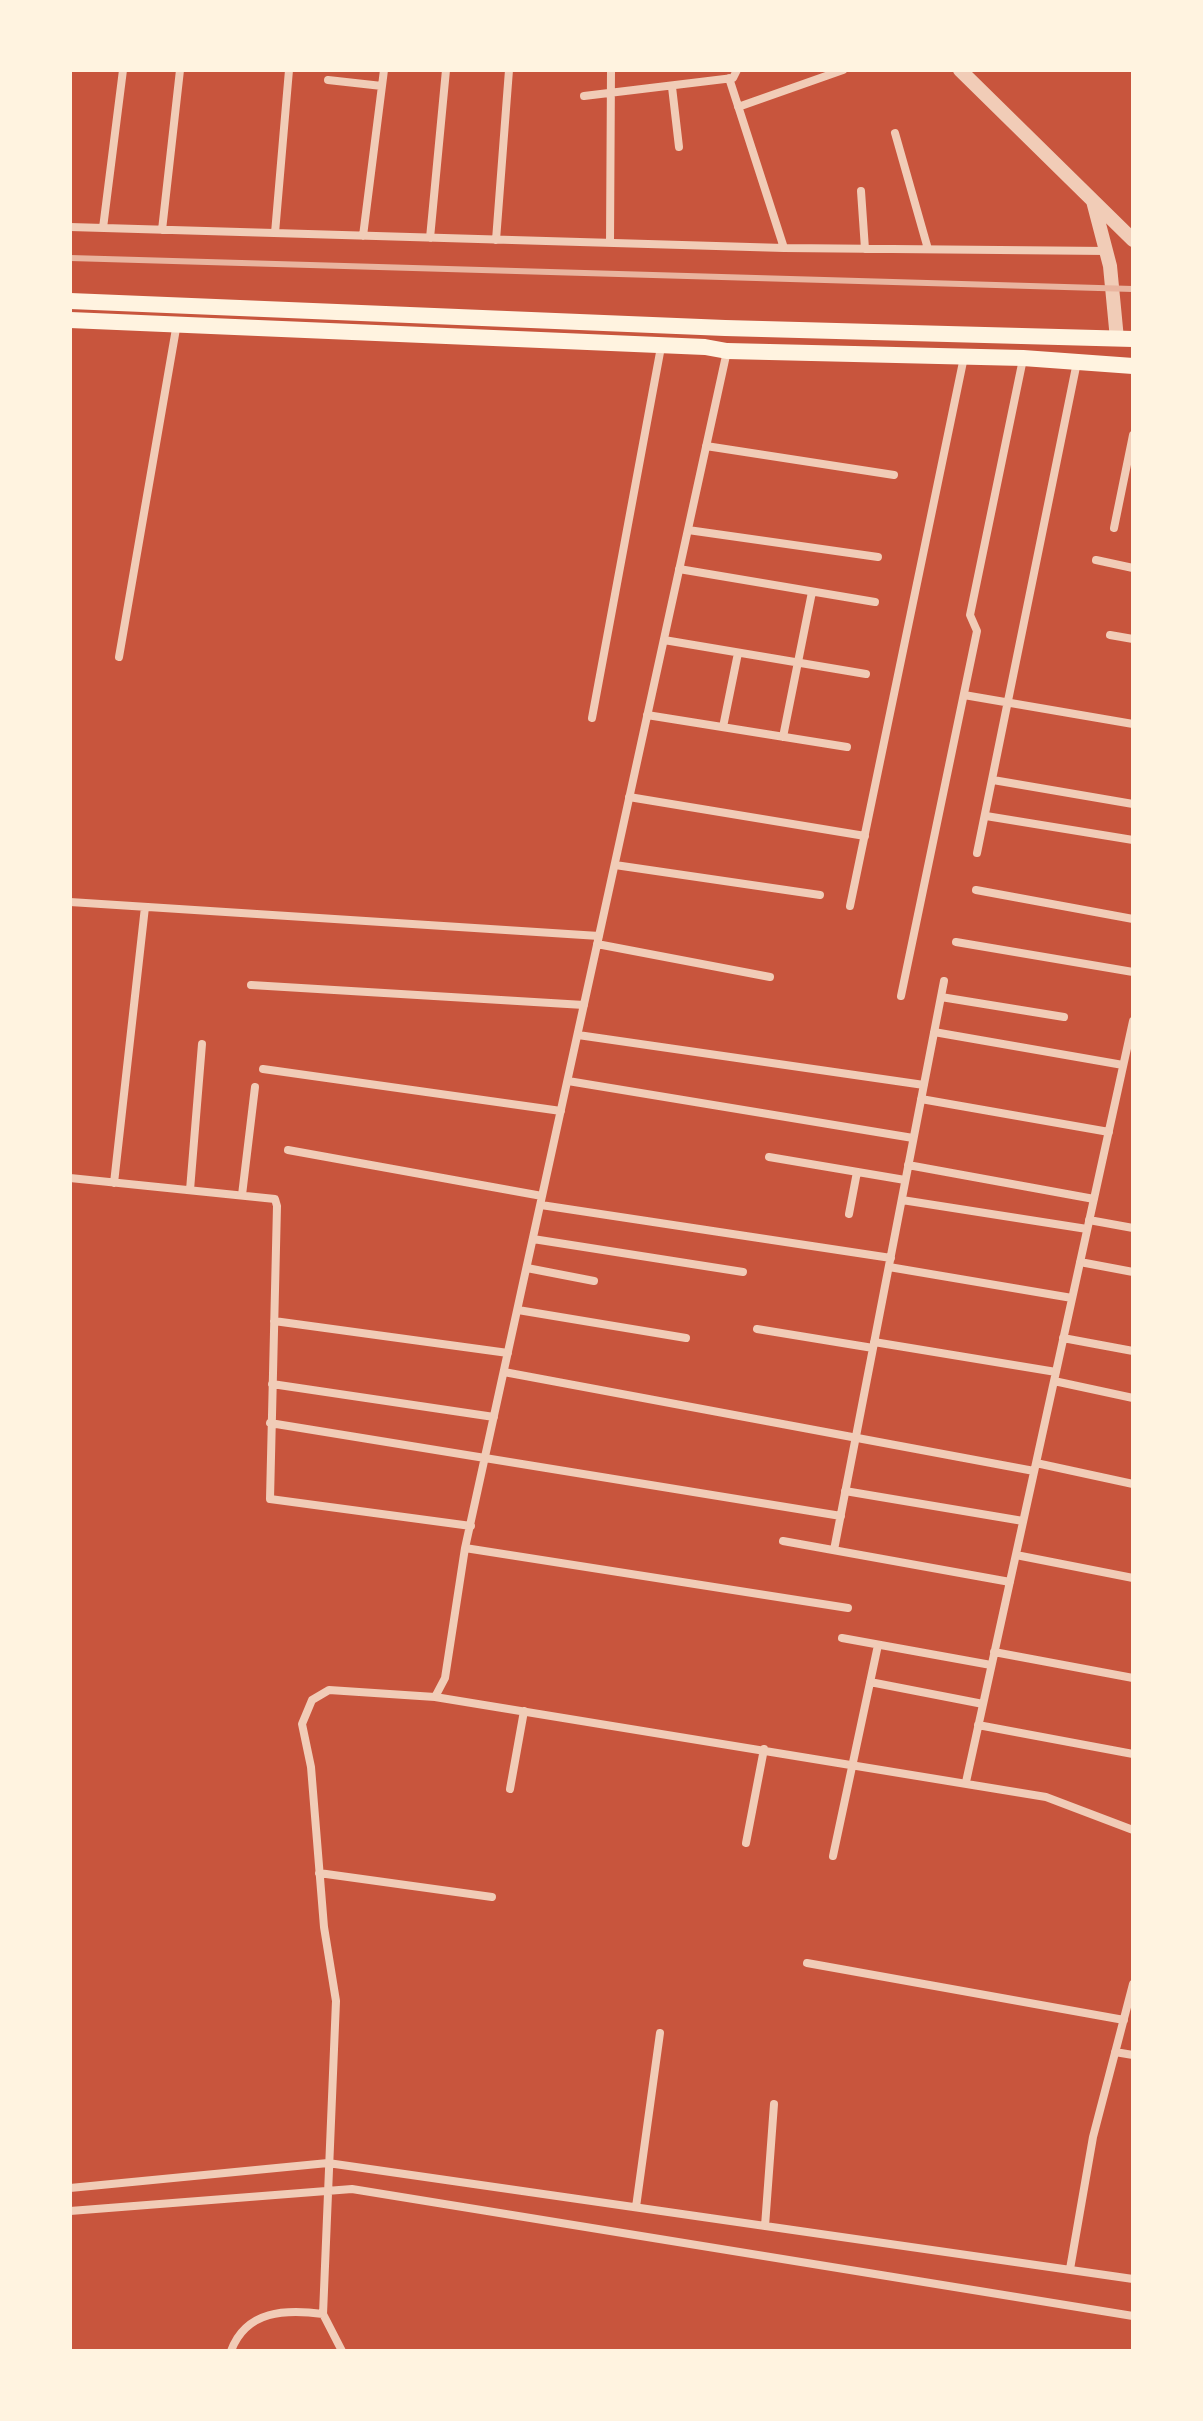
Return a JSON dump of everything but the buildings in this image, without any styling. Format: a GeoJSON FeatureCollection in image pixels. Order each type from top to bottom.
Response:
{"type":"FeatureCollection","features":[{"type":"Feature","properties":{"kind":"main road"},"geometry":{"type":"LineString","coordinates":[[70,301],[741,329],[1125,339]]}},
{"type":"Feature","properties":{"kind":"main road"},"geometry":{"type":"LineString","coordinates":[[70,320],[727,351],[1023,358],[1133,366]]}},
{"type":"Feature","properties":{"kind":"street"},"geometry":{"type":"LineString","coordinates":[[103,228],[123,70]]}},
{"type":"Feature","properties":{"kind":"street"},"geometry":{"type":"LineString","coordinates":[[162,230],[180,70]]}},
{"type":"Feature","properties":{"kind":"street"},"geometry":{"type":"LineString","coordinates":[[275,233],[289,70]]}},
{"type":"Feature","properties":{"kind":"street"},"geometry":{"type":"LineString","coordinates":[[363,236],[384,70]]}},
{"type":"Feature","properties":{"kind":"street"},"geometry":{"type":"LineString","coordinates":[[430,238],[446,70]]}},
{"type":"Feature","properties":{"kind":"street"},"geometry":{"type":"LineString","coordinates":[[496,240],[509,70]]}},
{"type":"Feature","properties":{"kind":"street"},"geometry":{"type":"LineString","coordinates":[[610,243],[611,70]]}},
{"type":"Feature","properties":{"kind":"street"},"geometry":{"type":"LineString","coordinates":[[584,96],[729,78],[737,76],[737,70]]}},
{"type":"Feature","properties":{"kind":"street"},"geometry":{"type":"LineString","coordinates":[[738,107],[843,70]]}},
{"type":"Feature","properties":{"kind":"street"},"geometry":{"type":"LineString","coordinates":[[960,70],[1133,240]]}},
{"type":"Feature","properties":{"kind":"street"},"geometry":{"type":"LineString","coordinates":[[729,78],[784,248]]}},
{"type":"Feature","properties":{"kind":"street"},"geometry":{"type":"LineString","coordinates":[[328,80],[382,86]]}},
{"type":"Feature","properties":{"kind":"street"},"geometry":{"type":"LineString","coordinates":[[672,87],[679,147]]}},
{"type":"Feature","properties":{"kind":"street"},"geometry":{"type":"LineString","coordinates":[[895,133],[928,249]]}},
{"type":"Feature","properties":{"kind":"street"},"geometry":{"type":"LineString","coordinates":[[861,191],[865,249]]}},
{"type":"Feature","properties":{"kind":"street"},"geometry":{"type":"LineString","coordinates":[[1093,201],[1125,339]]}},
{"type":"Feature","properties":{"kind":"street"},"geometry":{"type":"LineString","coordinates":[[70,227],[784,248],[1107,251]]}},
{"type":"Feature","properties":{"kind":"street"},"geometry":{"type":"LineString","coordinates":[[119,657],[177,323]]}},
{"type":"Feature","properties":{"kind":"street"},"geometry":{"type":"LineString","coordinates":[[592,718],[661,347]]}},
{"type":"Feature","properties":{"kind":"street"},"geometry":{"type":"LineString","coordinates":[[435,1697],[445,1678],[465,1548],[727,351]]}},
{"type":"Feature","properties":{"kind":"street"},"geometry":{"type":"LineString","coordinates":[[850,906],[964,357]]}},
{"type":"Feature","properties":{"kind":"street"},"geometry":{"type":"LineString","coordinates":[[901,996],[977,631],[970,615],[1023,358]]}},
{"type":"Feature","properties":{"kind":"street"},"geometry":{"type":"LineString","coordinates":[[977,853],[1077,362]]}},
{"type":"Feature","properties":{"kind":"street"},"geometry":{"type":"LineString","coordinates":[[1114,528],[1133,435]]}},
{"type":"Feature","properties":{"kind":"street"},"geometry":{"type":"LineString","coordinates":[[706,446],[894,475]]}},
{"type":"Feature","properties":{"kind":"street"},"geometry":{"type":"LineString","coordinates":[[688,530],[878,557]]}},
{"type":"Feature","properties":{"kind":"street"},"geometry":{"type":"LineString","coordinates":[[1096,560],[1133,568]]}},
{"type":"Feature","properties":{"kind":"street"},"geometry":{"type":"LineString","coordinates":[[679,569],[875,602]]}},
{"type":"Feature","properties":{"kind":"street"},"geometry":{"type":"LineString","coordinates":[[783,737],[812,592]]}},
{"type":"Feature","properties":{"kind":"street"},"geometry":{"type":"LineString","coordinates":[[1110,635],[1133,639]]}},
{"type":"Feature","properties":{"kind":"street"},"geometry":{"type":"LineString","coordinates":[[664,640],[866,674]]}},
{"type":"Feature","properties":{"kind":"street"},"geometry":{"type":"LineString","coordinates":[[723,727],[738,653]]}},
{"type":"Feature","properties":{"kind":"street"},"geometry":{"type":"LineString","coordinates":[[964,695],[1133,724]]}},
{"type":"Feature","properties":{"kind":"street"},"geometry":{"type":"LineString","coordinates":[[647,715],[847,747]]}},
{"type":"Feature","properties":{"kind":"street"},"geometry":{"type":"LineString","coordinates":[[993,780],[1133,804]]}},
{"type":"Feature","properties":{"kind":"street"},"geometry":{"type":"LineString","coordinates":[[629,797],[865,836]]}},
{"type":"Feature","properties":{"kind":"street"},"geometry":{"type":"LineString","coordinates":[[986,816],[1133,840]]}},
{"type":"Feature","properties":{"kind":"street"},"geometry":{"type":"LineString","coordinates":[[615,865],[820,895]]}},
{"type":"Feature","properties":{"kind":"street"},"geometry":{"type":"LineString","coordinates":[[976,890],[1133,919]]}},
{"type":"Feature","properties":{"kind":"street"},"geometry":{"type":"LineString","coordinates":[[70,902],[598,940],[770,977]]}},
{"type":"Feature","properties":{"kind":"street"},"geometry":{"type":"LineString","coordinates":[[114,1183],[145,907]]}},
{"type":"Feature","properties":{"kind":"street"},"geometry":{"type":"LineString","coordinates":[[956,942],[1133,972]]}},
{"type":"Feature","properties":{"kind":"street"},"geometry":{"type":"LineString","coordinates":[[834,1550],[944,981]]}},
{"type":"Feature","properties":{"kind":"street"},"geometry":{"type":"LineString","coordinates":[[251,985],[584,1005]]}},
{"type":"Feature","properties":{"kind":"street"},"geometry":{"type":"LineString","coordinates":[[941,997],[1064,1017]]}},
{"type":"Feature","properties":{"kind":"street"},"geometry":{"type":"LineString","coordinates":[[966,1782],[1133,1021]]}},
{"type":"Feature","properties":{"kind":"street"},"geometry":{"type":"LineString","coordinates":[[934,1032],[1123,1065]]}},
{"type":"Feature","properties":{"kind":"street"},"geometry":{"type":"LineString","coordinates":[[578,1035],[924,1085]]}},
{"type":"Feature","properties":{"kind":"street"},"geometry":{"type":"LineString","coordinates":[[190,1190],[202,1044]]}},
{"type":"Feature","properties":{"kind":"street"},"geometry":{"type":"LineString","coordinates":[[263,1069],[561,1111]]}},
{"type":"Feature","properties":{"kind":"street"},"geometry":{"type":"LineString","coordinates":[[568,1081],[913,1138]]}},
{"type":"Feature","properties":{"kind":"street"},"geometry":{"type":"LineString","coordinates":[[242,1195],[255,1087]]}},
{"type":"Feature","properties":{"kind":"street"},"geometry":{"type":"LineString","coordinates":[[921,1099],[1109,1132]]}},
{"type":"Feature","properties":{"kind":"street"},"geometry":{"type":"LineString","coordinates":[[288,1150],[542,1201],[890,1262],[1072,1298]]}},
{"type":"Feature","properties":{"kind":"street"},"geometry":{"type":"LineString","coordinates":[[769,1157],[905,1180]]}},
{"type":"Feature","properties":{"kind":"street"},"geometry":{"type":"LineString","coordinates":[[908,1165],[1094,1199]]}},
{"type":"Feature","properties":{"kind":"street"},"geometry":{"type":"LineString","coordinates":[[849,1214],[857,1172]]}},
{"type":"Feature","properties":{"kind":"street"},"geometry":{"type":"LineString","coordinates":[[70,1178],[242,1195],[277,1202],[268,1492],[273,1500],[471,1526]]}},
{"type":"Feature","properties":{"kind":"street"},"geometry":{"type":"LineString","coordinates":[[902,1200],[1088,1225],[1133,1228]]}},
{"type":"Feature","properties":{"kind":"street"},"geometry":{"type":"LineString","coordinates":[[533,1239],[743,1272]]}},
{"type":"Feature","properties":{"kind":"street"},"geometry":{"type":"LineString","coordinates":[[1080,1262],[1133,1272]]}},
{"type":"Feature","properties":{"kind":"street"},"geometry":{"type":"LineString","coordinates":[[527,1268],[594,1281]]}},
{"type":"Feature","properties":{"kind":"street"},"geometry":{"type":"LineString","coordinates":[[518,1310],[686,1338]]}},
{"type":"Feature","properties":{"kind":"street"},"geometry":{"type":"LineString","coordinates":[[274,1321],[508,1353]]}},
{"type":"Feature","properties":{"kind":"street"},"geometry":{"type":"LineString","coordinates":[[757,1329],[874,1345],[1055,1376],[1133,1398]]}},
{"type":"Feature","properties":{"kind":"street"},"geometry":{"type":"LineString","coordinates":[[1063,1338],[1133,1351]]}},
{"type":"Feature","properties":{"kind":"street"},"geometry":{"type":"LineString","coordinates":[[504,1372],[856,1438],[1133,1484]]}},
{"type":"Feature","properties":{"kind":"street"},"geometry":{"type":"LineString","coordinates":[[272,1384],[494,1417]]}},
{"type":"Feature","properties":{"kind":"street"},"geometry":{"type":"LineString","coordinates":[[270,1423],[841,1516]]}},
{"type":"Feature","properties":{"kind":"street"},"geometry":{"type":"LineString","coordinates":[[845,1491],[1023,1521]]}},
{"type":"Feature","properties":{"kind":"street"},"geometry":{"type":"LineString","coordinates":[[783,1541],[1010,1582]]}},
{"type":"Feature","properties":{"kind":"street"},"geometry":{"type":"LineString","coordinates":[[465,1548],[848,1608]]}},
{"type":"Feature","properties":{"kind":"street"},"geometry":{"type":"LineString","coordinates":[[1016,1555],[1133,1578]]}},
{"type":"Feature","properties":{"kind":"street"},"geometry":{"type":"LineString","coordinates":[[842,1638],[991,1665]]}},
{"type":"Feature","properties":{"kind":"street"},"geometry":{"type":"LineString","coordinates":[[833,1856],[878,1645]]}},
{"type":"Feature","properties":{"kind":"street"},"geometry":{"type":"LineString","coordinates":[[994,1652],[1133,1678]]}},
{"type":"Feature","properties":{"kind":"street"},"geometry":{"type":"LineString","coordinates":[[870,1682],[983,1704]]}},
{"type":"Feature","properties":{"kind":"street"},"geometry":{"type":"LineString","coordinates":[[342,2351],[323,2314],[336,2001],[319,1873],[311,1767],[303,1733],[308,1705],[318,1694],[329,1690],[435,1697],[966,1782],[1069,1803],[1133,1830]]}},
{"type":"Feature","properties":{"kind":"street"},"geometry":{"type":"LineString","coordinates":[[510,1789],[524,1711]]}},
{"type":"Feature","properties":{"kind":"street"},"geometry":{"type":"LineString","coordinates":[[978,1725],[1133,1754]]}},
{"type":"Feature","properties":{"kind":"street"},"geometry":{"type":"LineString","coordinates":[[746,1843],[764,1749]]}},
{"type":"Feature","properties":{"kind":"street"},"geometry":{"type":"LineString","coordinates":[[319,1873],[492,1897]]}},
{"type":"Feature","properties":{"kind":"street"},"geometry":{"type":"LineString","coordinates":[[807,1963],[1127,2017]]}},
{"type":"Feature","properties":{"kind":"street"},"geometry":{"type":"LineString","coordinates":[[1070,2269],[1093,2137],[1127,2017],[1133,1984]]}},
{"type":"Feature","properties":{"kind":"street"},"geometry":{"type":"LineString","coordinates":[[636,2207],[660,2033]]}},
{"type":"Feature","properties":{"kind":"street"},"geometry":{"type":"LineString","coordinates":[[1115,2052],[1133,2055]]}},
{"type":"Feature","properties":{"kind":"street"},"geometry":{"type":"LineString","coordinates":[[765,2226],[774,2104]]}},
{"type":"Feature","properties":{"kind":"street"},"geometry":{"type":"LineString","coordinates":[[70,2188],[328,2163],[1133,2279]]}},
{"type":"Feature","properties":{"kind":"street"},"geometry":{"type":"LineString","coordinates":[[70,2211],[352,2189],[1133,2316]]}},
{"type":"Feature","properties":{"kind":"street"},"geometry":{"type":"LineString","coordinates":[[231,2351],[244,2329],[261,2316],[289,2312],[323,2314]]}},
{"type":"Feature","properties":{"kind":"railway"},"geometry":{"type":"LineString","coordinates":[[70,258],[1133,289]]}}]}
